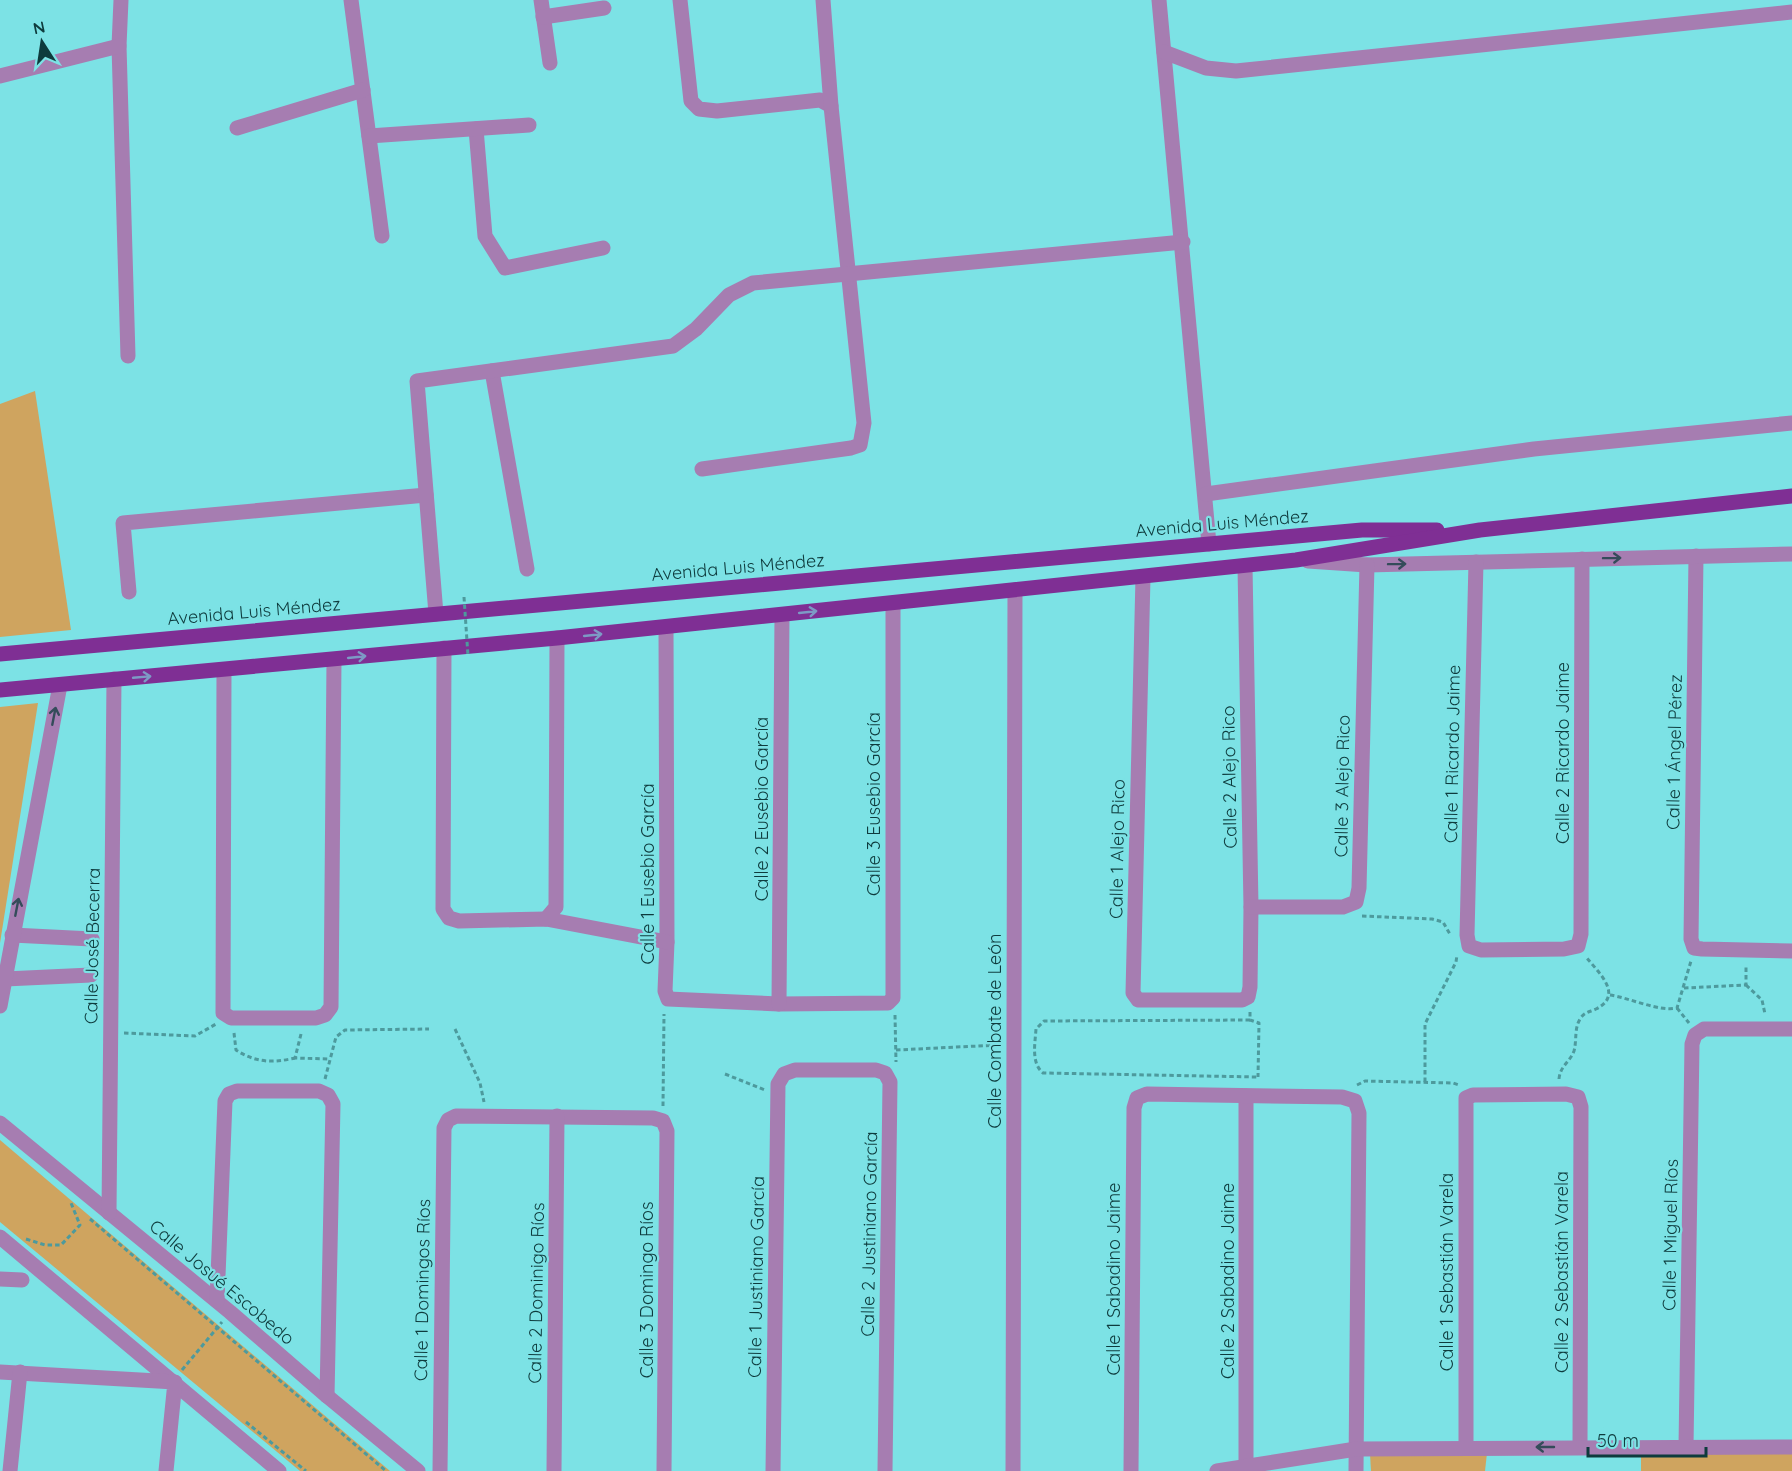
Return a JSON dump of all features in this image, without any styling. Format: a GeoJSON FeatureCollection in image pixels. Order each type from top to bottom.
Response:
{"type":"FeatureCollection","features":[{"type":"Feature","properties":{"kind":"main road","name":"Avenida Luis Méndez"},"geometry":{"type":"LineString","coordinates":[[0,690],[556,638],[1245,566],[1480,530],[1792,496]]}},
{"type":"Feature","properties":{"kind":"main road","name":"Avenida Luis Méndez"},"geometry":{"type":"LineString","coordinates":[[0,654],[1362,530],[1480,530]]}},
{"type":"Feature","properties":{"kind":"street"},"geometry":{"type":"LineString","coordinates":[[121,0],[119,46],[128,356]]}},
{"type":"Feature","properties":{"kind":"street"},"geometry":{"type":"LineString","coordinates":[[351,0],[382,236]]}},
{"type":"Feature","properties":{"kind":"street"},"geometry":{"type":"LineString","coordinates":[[541,0],[550,63]]}},
{"type":"Feature","properties":{"kind":"street"},"geometry":{"type":"LineString","coordinates":[[681,0],[692,101],[699,109],[717,111],[820,100],[831,106]]}},
{"type":"Feature","properties":{"kind":"street"},"geometry":{"type":"LineString","coordinates":[[702,469],[860,445],[864,423],[831,106],[823,0]]}},
{"type":"Feature","properties":{"kind":"street"},"geometry":{"type":"LineString","coordinates":[[1159,0],[1209,544]]}},
{"type":"Feature","properties":{"kind":"street"},"geometry":{"type":"LineString","coordinates":[[543,17],[604,8]]}},
{"type":"Feature","properties":{"kind":"street"},"geometry":{"type":"LineString","coordinates":[[1164,52],[1206,69],[1236,71],[1791,8]]}},
{"type":"Feature","properties":{"kind":"street"},"geometry":{"type":"LineString","coordinates":[[0,76],[119,46]]}},
{"type":"Feature","properties":{"kind":"street"},"geometry":{"type":"LineString","coordinates":[[237,128],[363,90]]}},
{"type":"Feature","properties":{"kind":"street"},"geometry":{"type":"LineString","coordinates":[[369,136],[529,126]]}},
{"type":"Feature","properties":{"kind":"street"},"geometry":{"type":"LineString","coordinates":[[476,129],[485,236],[505,268],[603,248]]}},
{"type":"Feature","properties":{"kind":"street"},"geometry":{"type":"LineString","coordinates":[[436,614],[417,381],[673,346],[696,329],[729,295],[753,283],[1183,242]]}},
{"type":"Feature","properties":{"kind":"street"},"geometry":{"type":"LineString","coordinates":[[492,371],[527,569]]}},
{"type":"Feature","properties":{"kind":"street"},"geometry":{"type":"LineString","coordinates":[[1206,494],[1534,449],[1792,423]]}},
{"type":"Feature","properties":{"kind":"street"},"geometry":{"type":"LineString","coordinates":[[129,592],[123,523],[426,495]]}},
{"type":"Feature","properties":{"kind":"street","name":"Avenida Luis Méndez"},"geometry":{"type":"LineString","coordinates":[[1296,560],[1367,565],[1792,554]]}},
{"type":"Feature","properties":{"kind":"street","name":"Calle 1 Ángel Pérez"},"geometry":{"type":"LineString","coordinates":[[1694,948],[1691,939],[1696,556]]}},
{"type":"Feature","properties":{"kind":"street","name":"Calle 2 Ricardo Jaime"},"geometry":{"type":"LineString","coordinates":[[1578,946],[1581,922],[1582,559]]}},
{"type":"Feature","properties":{"kind":"street","name":"Calle 1 Ricardo Jaime"},"geometry":{"type":"LineString","coordinates":[[1463,949],[1467,935],[1476,562]]}},
{"type":"Feature","properties":{"kind":"street","name":"Calle 3 Alejo Rico"},"geometry":{"type":"LineString","coordinates":[[1344,907],[1356,902],[1359,888],[1367,565]]}},
{"type":"Feature","properties":{"kind":"street","name":"Calle 2 Alejo Rico"},"geometry":{"type":"LineString","coordinates":[[1245,566],[1251,908],[1250,987]]}},
{"type":"Feature","properties":{"kind":"street","name":"Calle 1 Alejo Rico"},"geometry":{"type":"LineString","coordinates":[[1143,576],[1133,993],[1138,1000],[1242,1000],[1248,997],[1250,987]]}},
{"type":"Feature","properties":{"kind":"street","name":"Calle Combate de León"},"geometry":{"type":"LineString","coordinates":[[1013,1471],[1015,590]]}},
{"type":"Feature","properties":{"kind":"street","name":"Calle 3 Eusebio García"},"geometry":{"type":"LineString","coordinates":[[891,1001],[893,603]]}},
{"type":"Feature","properties":{"kind":"street","name":"Calle 2 Eusebio García"},"geometry":{"type":"LineString","coordinates":[[779,1004],[782,615]]}},
{"type":"Feature","properties":{"kind":"street","name":"Calle 1 Eusebio García"},"geometry":{"type":"LineString","coordinates":[[665,991],[667,942],[666,627]]}},
{"type":"Feature","properties":{"kind":"street"},"geometry":{"type":"LineString","coordinates":[[546,919],[556,907],[556,638]]}},
{"type":"Feature","properties":{"kind":"street"},"geometry":{"type":"LineString","coordinates":[[444,648],[443,909],[449,918],[459,921],[546,919],[667,942]]}},
{"type":"Feature","properties":{"kind":"street"},"geometry":{"type":"LineString","coordinates":[[224,670],[227,1012],[304,1018],[325,1015],[331,1007],[334,660]]}},
{"type":"Feature","properties":{"kind":"street","name":"Calle José Becerra"},"geometry":{"type":"LineString","coordinates":[[108,1213],[114,679]]}},
{"type":"Feature","properties":{"kind":"street"},"geometry":{"type":"LineString","coordinates":[[0,1006],[60,685]]}},
{"type":"Feature","properties":{"kind":"street"},"geometry":{"type":"LineString","coordinates":[[1251,908],[1344,907]]}},
{"type":"Feature","properties":{"kind":"street"},"geometry":{"type":"LineString","coordinates":[[12,935],[92,939]]}},
{"type":"Feature","properties":{"kind":"street"},"geometry":{"type":"LineString","coordinates":[[1463,949],[1564,949],[1578,946]]}},
{"type":"Feature","properties":{"kind":"street"},"geometry":{"type":"LineString","coordinates":[[1694,948],[1792,951]]}},
{"type":"Feature","properties":{"kind":"street"},"geometry":{"type":"LineString","coordinates":[[5,979],[91,975]]}},
{"type":"Feature","properties":{"kind":"street"},"geometry":{"type":"LineString","coordinates":[[665,991],[668,999],[779,1004],[891,1001]]}},
{"type":"Feature","properties":{"kind":"street","name":"Calle 1 Miguel Ríos"},"geometry":{"type":"LineString","coordinates":[[1686,1447],[1692,1044],[1695,1035],[1704,1029],[1765,1029]]}},
{"type":"Feature","properties":{"kind":"street"},"geometry":{"type":"LineString","coordinates":[[1765,1029],[1792,1029]]}},
{"type":"Feature","properties":{"kind":"street"},"geometry":{"type":"LineString","coordinates":[[778,1090],[784,1074],[795,1070],[876,1070],[885,1073],[890,1082]]}},
{"type":"Feature","properties":{"kind":"street","name":"Calle 2 Justiniano García"},"geometry":{"type":"LineString","coordinates":[[885,1471],[890,1082]]}},
{"type":"Feature","properties":{"kind":"street","name":"Calle 1 Justiniano García"},"geometry":{"type":"LineString","coordinates":[[773,1471],[778,1090]]}},
{"type":"Feature","properties":{"kind":"street"},"geometry":{"type":"LineString","coordinates":[[217,1301],[225,1101],[229,1095],[237,1091],[328,1098],[327,1396]]}},
{"type":"Feature","properties":{"kind":"street","name":"Calle 1 Sabadino Jaime"},"geometry":{"type":"LineString","coordinates":[[1131,1471],[1134,1108],[1137,1098],[1147,1094],[1252,1096]]}},
{"type":"Feature","properties":{"kind":"street"},"geometry":{"type":"LineString","coordinates":[[1466,1098],[1473,1095],[1558,1095]]}},
{"type":"Feature","properties":{"kind":"street","name":"Calle 2 Sebastián Varela"},"geometry":{"type":"LineString","coordinates":[[1558,1095],[1578,1097],[1581,1107],[1580,1447]]}},
{"type":"Feature","properties":{"kind":"street"},"geometry":{"type":"LineString","coordinates":[[1252,1096],[1342,1097],[1355,1101],[1359,1113],[1356,1471]]}},
{"type":"Feature","properties":{"kind":"street","name":"Calle 2 Sabadino Jaime"},"geometry":{"type":"LineString","coordinates":[[1246,1466],[1252,1096]]}},
{"type":"Feature","properties":{"kind":"street","name":"Calle 1 Sebastián Varela"},"geometry":{"type":"LineString","coordinates":[[1466,1098],[1466,1446]]}},
{"type":"Feature","properties":{"kind":"street","name":"Calle 1 Domingos Ríos"},"geometry":{"type":"LineString","coordinates":[[440,1471],[444,1128],[448,1120],[456,1116],[486,1116]]}},
{"type":"Feature","properties":{"kind":"street"},"geometry":{"type":"LineString","coordinates":[[486,1116],[658,1119]]}},
{"type":"Feature","properties":{"kind":"street","name":"Calle 2 Dominigo Ríos"},"geometry":{"type":"LineString","coordinates":[[554,1471],[557,1116]]}},
{"type":"Feature","properties":{"kind":"street","name":"Calle 3 Domingo Ríos"},"geometry":{"type":"LineString","coordinates":[[658,1119],[667,1131],[664,1471]]}},
{"type":"Feature","properties":{"kind":"street","name":"Calle Josué Escobedo"},"geometry":{"type":"LineString","coordinates":[[0,1123],[217,1301],[418,1471]]}},
{"type":"Feature","properties":{"kind":"street"},"geometry":{"type":"LineString","coordinates":[[0,1237],[279,1471]]}},
{"type":"Feature","properties":{"kind":"street"},"geometry":{"type":"LineString","coordinates":[[0,1279],[22,1280]]}},
{"type":"Feature","properties":{"kind":"street"},"geometry":{"type":"LineString","coordinates":[[0,1372],[175,1382]]}},
{"type":"Feature","properties":{"kind":"street"},"geometry":{"type":"LineString","coordinates":[[10,1471],[20,1372]]}},
{"type":"Feature","properties":{"kind":"street"},"geometry":{"type":"LineString","coordinates":[[166,1471],[175,1382]]}},
{"type":"Feature","properties":{"kind":"street"},"geometry":{"type":"LineString","coordinates":[[1217,1471],[1356,1449],[1466,1446],[1792,1447]]}},
{"type":"Feature","properties":{"kind":"path"},"geometry":{"type":"LineString","coordinates":[[464,597],[468,656]]}},
{"type":"Feature","properties":{"kind":"path"},"geometry":{"type":"LineString","coordinates":[[1344,907],[1366,918],[1432,919],[1443,922],[1463,949],[1425,1024],[1425,1082]]}},
{"type":"Feature","properties":{"kind":"path"},"geometry":{"type":"LineString","coordinates":[[1558,1095],[1560,1072],[1575,1049],[1574,1038],[1579,1020],[1586,1012],[1606,1003],[1610,995],[1608,984],[1578,946]]}},
{"type":"Feature","properties":{"kind":"path"},"geometry":{"type":"LineString","coordinates":[[1610,995],[1646,1002],[1660,1009],[1671,1009],[1680,1004],[1694,948]]}},
{"type":"Feature","properties":{"kind":"path"},"geometry":{"type":"LineString","coordinates":[[1746,950],[1746,985]]}},
{"type":"Feature","properties":{"kind":"path"},"geometry":{"type":"LineString","coordinates":[[1684,988],[1746,985],[1762,1000],[1765,1029]]}},
{"type":"Feature","properties":{"kind":"path"},"geometry":{"type":"LineString","coordinates":[[1250,987],[1250,1020]]}},
{"type":"Feature","properties":{"kind":"path"},"geometry":{"type":"LineString","coordinates":[[658,1119],[665,991]]}},
{"type":"Feature","properties":{"kind":"path"},"geometry":{"type":"LineString","coordinates":[[890,1082],[897,1069],[891,1001]]}},
{"type":"Feature","properties":{"kind":"path"},"geometry":{"type":"LineString","coordinates":[[110,1032],[195,1036],[227,1012],[236,1050],[244,1055],[266,1062],[295,1058],[329,1059]]}},
{"type":"Feature","properties":{"kind":"path"},"geometry":{"type":"LineString","coordinates":[[295,1058],[304,1018]]}},
{"type":"Feature","properties":{"kind":"path"},"geometry":{"type":"LineString","coordinates":[[1252,1096],[1258,1077],[1259,1023],[1250,1020],[1044,1021],[1036,1029],[1035,1058],[1037,1068],[1043,1073],[1258,1077]]}},
{"type":"Feature","properties":{"kind":"path"},"geometry":{"type":"LineString","coordinates":[[328,1098],[329,1059],[336,1037],[345,1030],[429,1029]]}},
{"type":"Feature","properties":{"kind":"path"},"geometry":{"type":"LineString","coordinates":[[455,1029],[483,1091],[486,1116]]}},
{"type":"Feature","properties":{"kind":"path"},"geometry":{"type":"LineString","coordinates":[[896,1050],[1014,1044]]}},
{"type":"Feature","properties":{"kind":"path"},"geometry":{"type":"LineString","coordinates":[[725,1074],[778,1090]]}},
{"type":"Feature","properties":{"kind":"path"},"geometry":{"type":"LineString","coordinates":[[1355,1101],[1356,1087],[1359,1082],[1425,1082],[1460,1086],[1466,1098]]}},
{"type":"Feature","properties":{"kind":"path"},"geometry":{"type":"LineString","coordinates":[[25,1238],[45,1245],[61,1245],[81,1225],[71,1203],[80,1210]]}},
{"type":"Feature","properties":{"kind":"path"},"geometry":{"type":"LineString","coordinates":[[88,1217],[386,1471]]}},
{"type":"Feature","properties":{"kind":"path"},"geometry":{"type":"LineString","coordinates":[[175,1382],[182,1368],[230,1312]]}},
{"type":"Feature","properties":{"kind":"shaded area"},"geometry":{"type":"Polygon","coordinates":[[[35,391],[71,630],[0,637],[0,404],[35,391]]]}},
{"type":"Feature","properties":{"kind":"shaded area"},"geometry":{"type":"Polygon","coordinates":[[[38,703],[0,943],[0,707],[38,703]]]}},
{"type":"Feature","properties":{"kind":"shaded area"},"geometry":{"type":"Polygon","coordinates":[[[0,1140],[390,1471],[300,1471],[0,1222],[0,1140]]]}},
{"type":"Feature","properties":{"kind":"shaded area"},"geometry":{"type":"Polygon","coordinates":[[[1487,1453],[1485,1471],[1371,1471],[1370,1454],[1487,1453]]]}},
{"type":"Feature","properties":{"kind":"shaded area"},"geometry":{"type":"Polygon","coordinates":[[[1641,1454],[1792,1454],[1792,1471],[1641,1471],[1641,1454]]]}}]}
